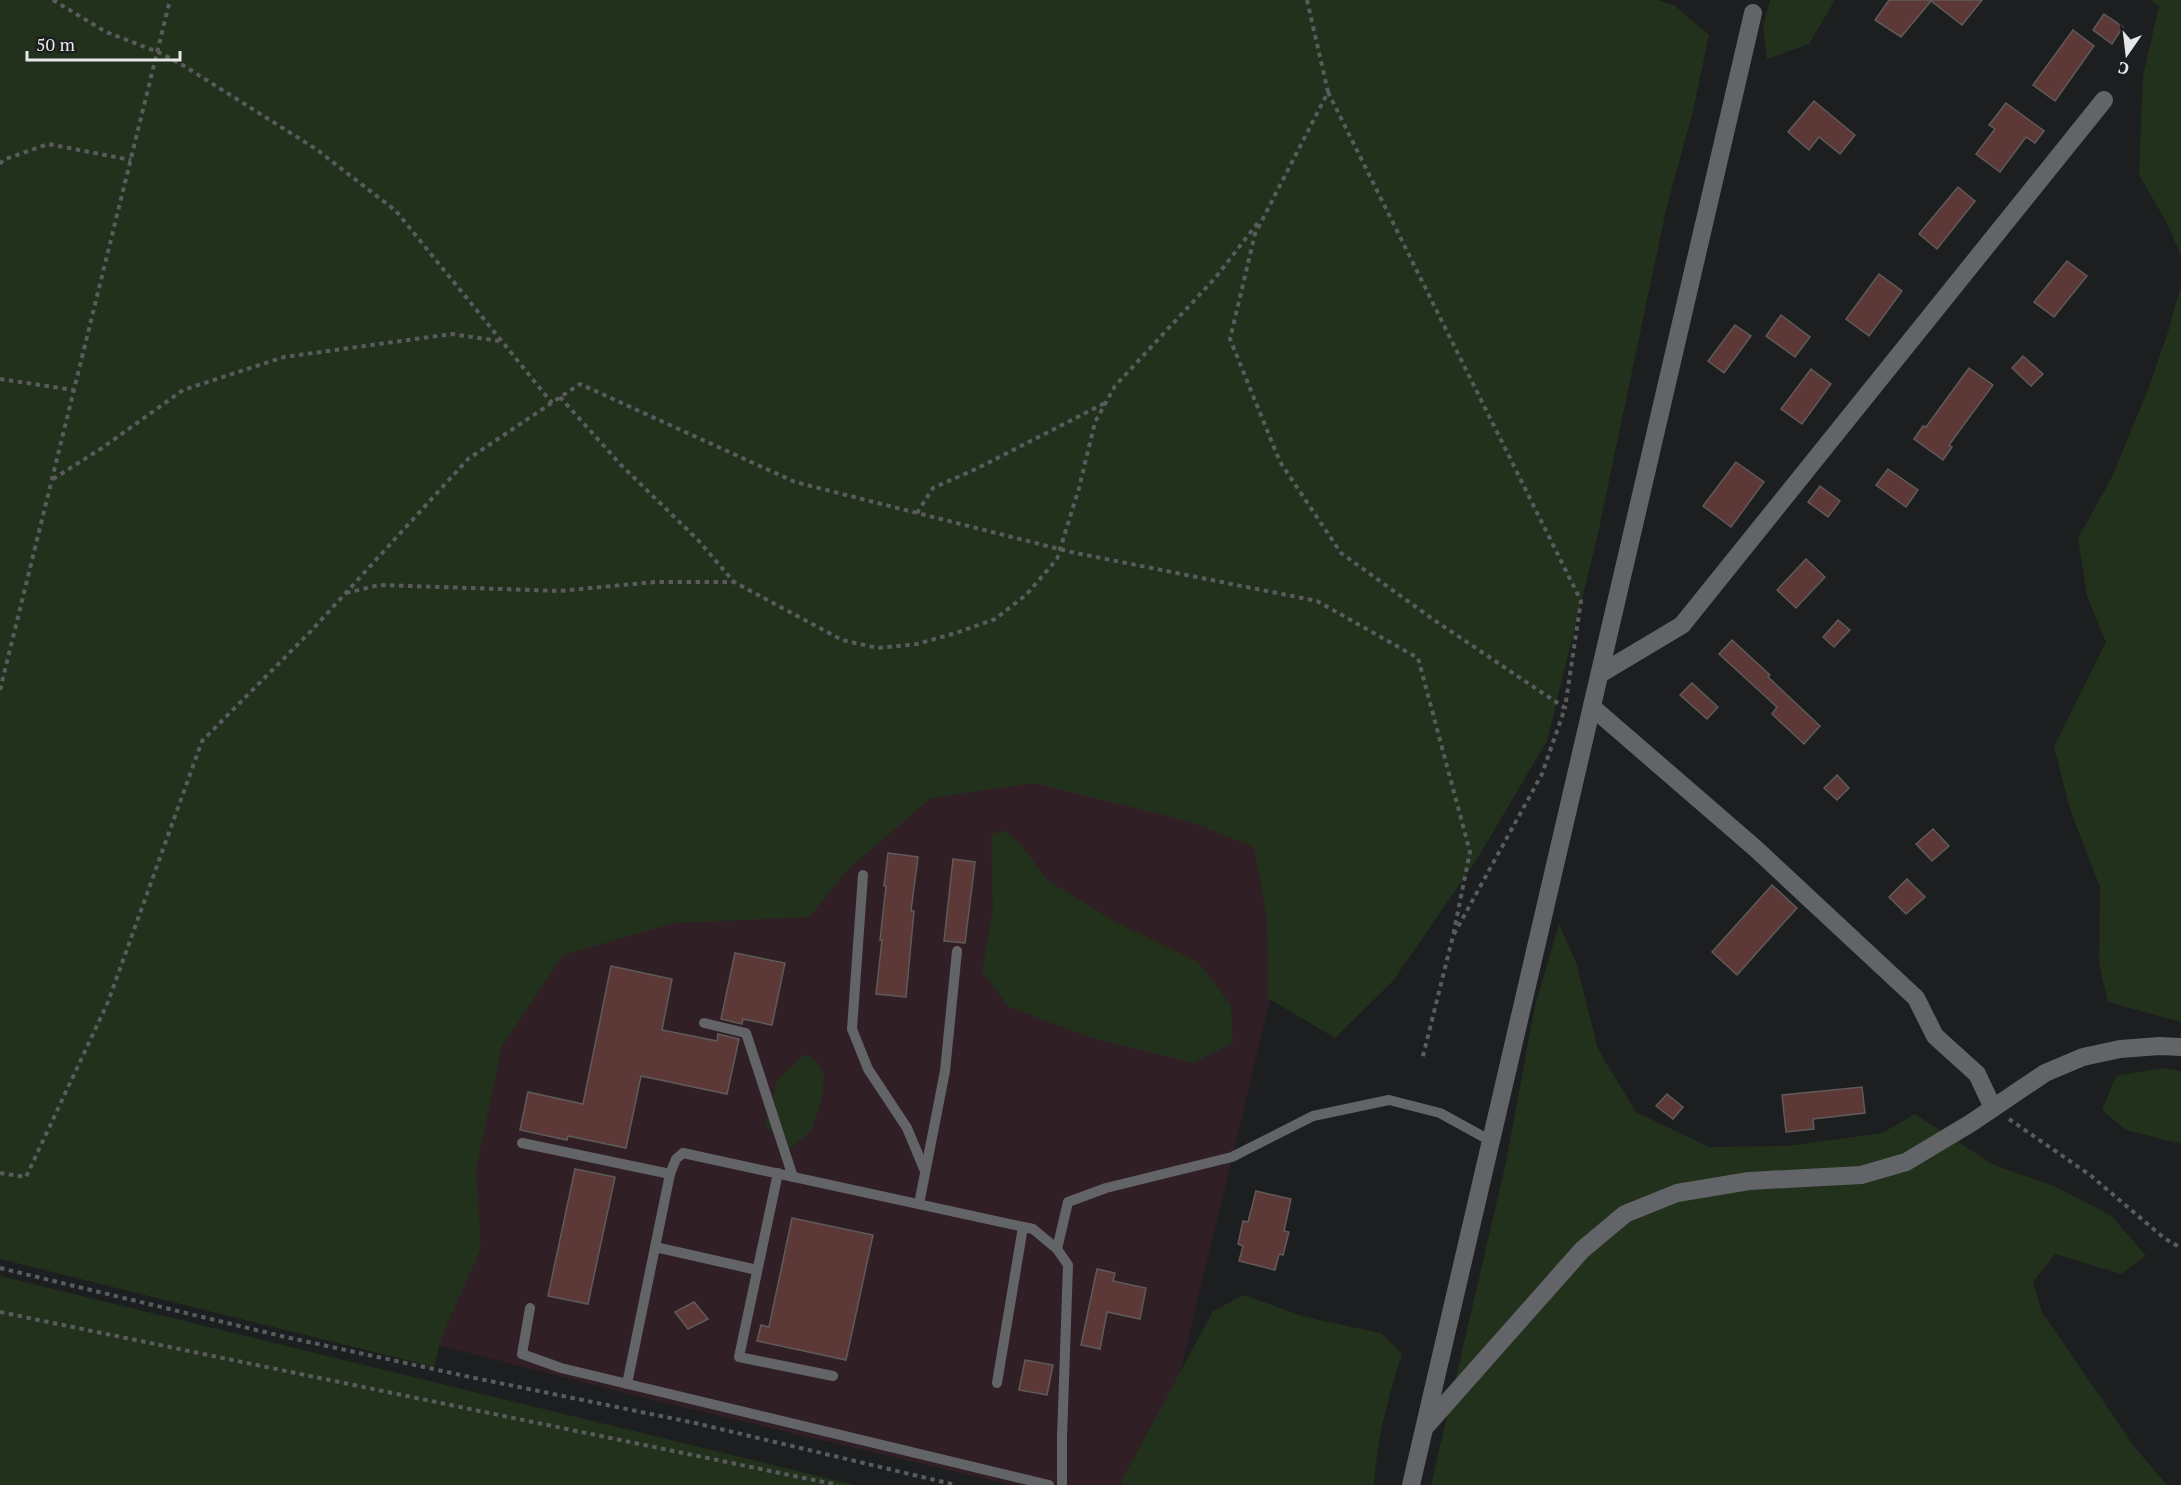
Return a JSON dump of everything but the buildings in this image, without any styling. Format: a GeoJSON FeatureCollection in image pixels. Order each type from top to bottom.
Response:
{"type":"FeatureCollection","features":[{"type":"Feature","properties":{"kind":"street"},"geometry":{"type":"LineString","coordinates":[[1411,1485],[1753,13]]}},
{"type":"Feature","properties":{"kind":"street"},"geometry":{"type":"LineString","coordinates":[[1600,674],[1682,625],[2104,100]]}},
{"type":"Feature","properties":{"kind":"street"},"geometry":{"type":"LineString","coordinates":[[1592,707],[1755,848],[1916,998],[1935,1036],[1977,1074],[1993,1108]]}},
{"type":"Feature","properties":{"kind":"street"},"geometry":{"type":"LineString","coordinates":[[1425,1427],[1581,1250],[1625,1214],[1677,1193],[1739,1183],[1861,1175],[1906,1162],[1993,1108],[2045,1072],[2083,1057],[2120,1049],[2181,1047]]}},
{"type":"Feature","properties":{"kind":"lane"},"geometry":{"type":"LineString","coordinates":[[863,874],[852,1029],[868,1069],[907,1128],[925,1171]]}},
{"type":"Feature","properties":{"kind":"lane"},"geometry":{"type":"LineString","coordinates":[[919,1204],[945,1071],[957,951]]}},
{"type":"Feature","properties":{"kind":"lane"},"geometry":{"type":"LineString","coordinates":[[704,1023],[746,1033],[793,1177]]}},
{"type":"Feature","properties":{"kind":"lane"},"geometry":{"type":"LineString","coordinates":[[1057,1249],[1068,1202],[1106,1188],[1232,1157],[1313,1116],[1389,1100],[1440,1113],[1491,1141]]}},
{"type":"Feature","properties":{"kind":"lane"},"geometry":{"type":"LineString","coordinates":[[522,1143],[670,1174]]}},
{"type":"Feature","properties":{"kind":"lane"},"geometry":{"type":"LineString","coordinates":[[627,1383],[670,1174],[676,1159],[683,1153],[1033,1229],[1057,1249],[1068,1265],[1062,1485]]}},
{"type":"Feature","properties":{"kind":"lane"},"geometry":{"type":"LineString","coordinates":[[778,1173],[739,1357],[833,1376]]}},
{"type":"Feature","properties":{"kind":"lane"},"geometry":{"type":"LineString","coordinates":[[997,1383],[1023,1227]]}},
{"type":"Feature","properties":{"kind":"lane"},"geometry":{"type":"LineString","coordinates":[[655,1247],[757,1270]]}},
{"type":"Feature","properties":{"kind":"lane"},"geometry":{"type":"LineString","coordinates":[[530,1308],[522,1354],[561,1368],[1049,1485]]}},
{"type":"Feature","properties":{"kind":"path"},"geometry":{"type":"LineString","coordinates":[[53,0],[106,32],[158,52],[181,64],[316,149],[396,211],[552,403]]}},
{"type":"Feature","properties":{"kind":"path"},"geometry":{"type":"LineString","coordinates":[[0,690],[170,0]]}},
{"type":"Feature","properties":{"kind":"path"},"geometry":{"type":"LineString","coordinates":[[1307,0],[1329,92],[1581,601],[1565,708],[1542,774],[1453,936]]}},
{"type":"Feature","properties":{"kind":"path"},"geometry":{"type":"LineString","coordinates":[[1329,92],[1255,234],[1230,339],[1281,462],[1341,553],[1434,620],[1565,708]]}},
{"type":"Feature","properties":{"kind":"path"},"geometry":{"type":"LineString","coordinates":[[0,164],[3,160],[48,144],[131,160]]}},
{"type":"Feature","properties":{"kind":"path"},"geometry":{"type":"LineString","coordinates":[[560,398],[621,465],[698,540],[734,582],[842,640],[878,648],[917,644],[995,619],[1026,595],[1057,559],[1079,488],[1095,422],[1115,386],[1216,277],[1267,211]]}},
{"type":"Feature","properties":{"kind":"path"},"geometry":{"type":"LineString","coordinates":[[52,480],[102,448],[183,390],[284,357],[452,334],[500,341]]}},
{"type":"Feature","properties":{"kind":"path"},"geometry":{"type":"LineString","coordinates":[[0,379],[74,390]]}},
{"type":"Feature","properties":{"kind":"path"},"geometry":{"type":"LineString","coordinates":[[0,1173],[26,1177],[108,1002],[202,741],[345,594],[468,459],[580,384],[795,482],[1060,549],[1317,601],[1418,658],[1470,852],[1453,936],[1422,1060]]}},
{"type":"Feature","properties":{"kind":"path"},"geometry":{"type":"LineString","coordinates":[[917,513],[933,488],[978,468],[1106,403]]}},
{"type":"Feature","properties":{"kind":"path"},"geometry":{"type":"LineString","coordinates":[[345,594],[379,585],[559,591],[655,582],[734,582]]}},
{"type":"Feature","properties":{"kind":"path"},"geometry":{"type":"LineString","coordinates":[[1993,1108],[2090,1175],[2164,1238],[2181,1248]]}},
{"type":"Feature","properties":{"kind":"path"},"geometry":{"type":"LineString","coordinates":[[0,1268],[292,1338],[695,1423],[956,1485]]}},
{"type":"Feature","properties":{"kind":"path"},"geometry":{"type":"LineString","coordinates":[[0,1312],[838,1485]]}},
{"type":"Feature","properties":{"kind":"shaded area"},"geometry":{"type":"Polygon","coordinates":[[[228,588],[1307,847],[1153,1485],[1011,1485],[656,1401],[64,1249],[228,588]]]}},
{"type":"Feature","properties":{"kind":"green space"},"geometry":{"type":"Polygon","coordinates":[[[0,0],[1657,0],[1674,5],[1709,35],[1693,111],[1666,210],[1597,538],[1547,741],[1477,859],[1393,981],[1335,1038],[1268,998],[1267,918],[1254,847],[1191,822],[1034,783],[931,798],[848,869],[809,917],[675,923],[563,955],[502,1046],[476,1170],[481,1248],[442,1336],[434,1367],[0,1259],[0,0]]]}},
{"type":"Feature","properties":{"kind":"green space"},"geometry":{"type":"Polygon","coordinates":[[[1770,0],[1835,0],[1809,44],[1767,59],[1763,25],[1770,0]]]}},
{"type":"Feature","properties":{"kind":"green space"},"geometry":{"type":"Polygon","coordinates":[[[2151,0],[2181,0],[2181,256],[2167,223],[2139,175],[2143,76],[2159,6],[2151,0]]]}},
{"type":"Feature","properties":{"kind":"green space"},"geometry":{"type":"Polygon","coordinates":[[[2181,285],[2181,1022],[2108,1002],[2099,963],[2100,887],[2071,812],[2054,747],[2106,642],[2087,596],[2078,538],[2112,477],[2149,387],[2181,285]]]}},
{"type":"Feature","properties":{"kind":"green space"},"geometry":{"type":"Polygon","coordinates":[[[1005,830],[1023,847],[1047,880],[1114,921],[1199,963],[1231,1005],[1233,1043],[1193,1063],[1092,1038],[1009,1007],[982,971],[993,909],[991,835],[1005,830]]]}},
{"type":"Feature","properties":{"kind":"green space"},"geometry":{"type":"Polygon","coordinates":[[[1559,924],[1576,962],[1598,1049],[1636,1112],[1709,1147],[1787,1146],[1882,1133],[1915,1114],[1994,1165],[2054,1186],[2112,1216],[2146,1256],[2121,1274],[2055,1254],[2033,1282],[2042,1312],[2136,1449],[2167,1485],[1431,1485],[1506,1162],[1535,1006],[1559,924]]]}},
{"type":"Feature","properties":{"kind":"green space"},"geometry":{"type":"Polygon","coordinates":[[[805,1054],[816,1060],[824,1074],[822,1099],[811,1131],[789,1150],[765,1124],[778,1079],[805,1054]]]}},
{"type":"Feature","properties":{"kind":"green space"},"geometry":{"type":"Polygon","coordinates":[[[2162,1068],[2181,1071],[2181,1144],[2126,1130],[2102,1110],[2116,1076],[2162,1068]]]}},
{"type":"Feature","properties":{"kind":"green space"},"geometry":{"type":"Polygon","coordinates":[[[0,1276],[855,1485],[0,1485],[0,1276]]]}},
{"type":"Feature","properties":{"kind":"green space"},"geometry":{"type":"Polygon","coordinates":[[[1244,1295],[1305,1317],[1381,1333],[1402,1354],[1384,1418],[1374,1485],[1123,1485],[1121,1482],[1213,1311],[1244,1295]]]}}]}
